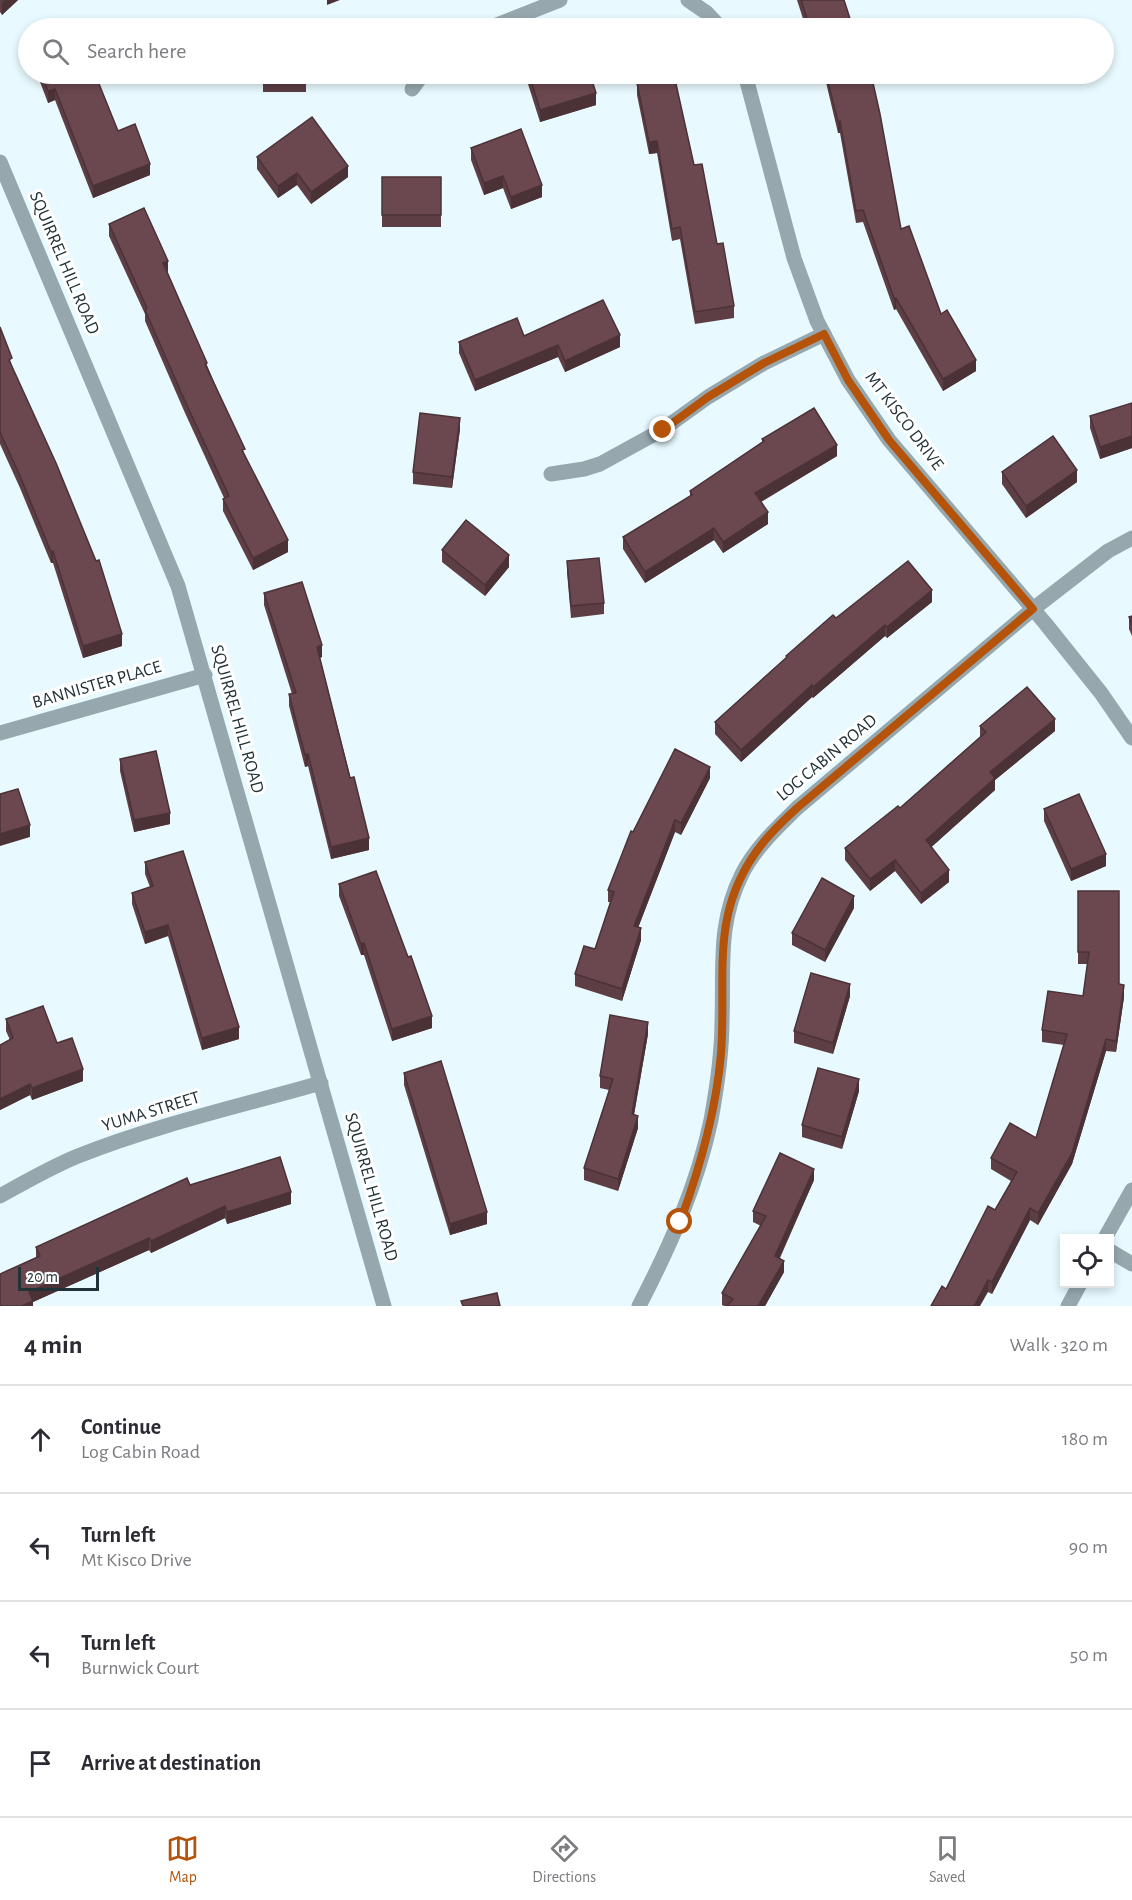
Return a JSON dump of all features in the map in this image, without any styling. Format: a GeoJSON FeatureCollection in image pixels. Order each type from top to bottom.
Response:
{"type":"FeatureCollection","features":[{"type":"Feature","properties":{"kind":"street"},"geometry":{"type":"LineString","coordinates":[[514,18],[560,0]]}},
{"type":"Feature","properties":{"kind":"street"},"geometry":{"type":"LineString","coordinates":[[688,0],[711,18]]}},
{"type":"Feature","properties":{"kind":"street"},"geometry":{"type":"LineString","coordinates":[[412,89],[416,84]]}},
{"type":"Feature","properties":{"kind":"street","name":"MT KISCO DRIVE"},"geometry":{"type":"LineString","coordinates":[[749,84],[794,258],[824,334],[848,380],[889,440],[1033,609],[1101,693],[1132,738]]}},
{"type":"Feature","properties":{"kind":"street","name":"SQUIRREL HILL ROAD"},"geometry":{"type":"LineString","coordinates":[[0,162],[178,586],[384,1306]]}},
{"type":"Feature","properties":{"kind":"street"},"geometry":{"type":"LineString","coordinates":[[551,474],[600,464],[663,430],[708,397],[764,363],[824,334]]}},
{"type":"Feature","properties":{"kind":"street","name":"LOG CABIN ROAD"},"geometry":{"type":"LineString","coordinates":[[639,1306],[680,1222],[711,1121],[721,1056],[722,940],[729,905],[742,872],[762,843],[797,808],[1033,609],[1108,551],[1132,538]]}},
{"type":"Feature","properties":{"kind":"street","name":"BANNISTER PLACE"},"geometry":{"type":"LineString","coordinates":[[0,734],[205,675]]}},
{"type":"Feature","properties":{"kind":"street","name":"YUMA STREET"},"geometry":{"type":"LineString","coordinates":[[0,1196],[78,1156],[150,1131],[321,1083]]}},
{"type":"Feature","properties":{"kind":"street"},"geometry":{"type":"LineString","coordinates":[[1108,1234],[1132,1190]]}},
{"type":"Feature","properties":{"kind":"street"},"geometry":{"type":"LineString","coordinates":[[1114,1253],[1132,1264]]}},
{"type":"Feature","properties":{"kind":"street"},"geometry":{"type":"LineString","coordinates":[[1068,1306],[1078,1288]]}},
{"type":"Feature","properties":{"kind":"building"},"geometry":{"type":"Polygon","coordinates":[[[801,0],[844,0],[850,18],[807,18],[801,0]]]}},
{"type":"Feature","properties":{"kind":"building"},"geometry":{"type":"Polygon","coordinates":[[[45,84],[99,84],[118,131],[135,124],[150,164],[93,186],[55,89],[48,91],[45,84]]]}},
{"type":"Feature","properties":{"kind":"building"},"geometry":{"type":"Polygon","coordinates":[[[532,84],[593,84],[596,93],[540,110],[532,84]]]}},
{"type":"Feature","properties":{"kind":"building"},"geometry":{"type":"Polygon","coordinates":[[[637,84],[676,84],[694,165],[702,164],[717,244],[723,243],[734,306],[695,312],[680,227],[672,229],[657,141],[649,142],[637,84]]]}},
{"type":"Feature","properties":{"kind":"building"},"geometry":{"type":"Polygon","coordinates":[[[828,84],[873,84],[901,229],[909,226],[941,314],[947,310],[976,360],[943,379],[894,298],[863,210],[856,211],[840,121],[838,122],[828,84]]]}},
{"type":"Feature","properties":{"kind":"building"},"geometry":{"type":"Polygon","coordinates":[[[312,117],[348,166],[311,192],[297,173],[278,186],[257,157],[312,117]]]}},
{"type":"Feature","properties":{"kind":"building"},"geometry":{"type":"Polygon","coordinates":[[[521,129],[542,185],[511,197],[503,176],[484,183],[471,148],[521,129]]]}},
{"type":"Feature","properties":{"kind":"building"},"geometry":{"type":"Polygon","coordinates":[[[382,177],[441,177],[441,215],[382,215],[382,177]]]}},
{"type":"Feature","properties":{"kind":"building"},"geometry":{"type":"Polygon","coordinates":[[[144,208],[168,261],[163,263],[207,363],[205,364],[245,449],[242,450],[288,540],[253,558],[223,499],[229,496],[185,401],[109,224],[144,208]]]}},
{"type":"Feature","properties":{"kind":"building"},"geometry":{"type":"Polygon","coordinates":[[[603,300],[620,335],[565,361],[558,345],[475,380],[459,342],[517,318],[524,336],[603,300]]]}},
{"type":"Feature","properties":{"kind":"building"},"geometry":{"type":"Polygon","coordinates":[[[0,327],[12,358],[9,360],[56,463],[96,561],[99,560],[122,634],[83,646],[53,551],[51,552],[0,432],[0,327]]]}},
{"type":"Feature","properties":{"kind":"building"},"geometry":{"type":"Polygon","coordinates":[[[1132,403],[1132,436],[1100,447],[1090,416],[1132,403]]]}},
{"type":"Feature","properties":{"kind":"building"},"geometry":{"type":"Polygon","coordinates":[[[814,408],[837,445],[755,493],[768,512],[723,542],[714,528],[645,572],[623,537],[692,495],[690,491],[764,441],[762,439],[814,408]]]}},
{"type":"Feature","properties":{"kind":"building"},"geometry":{"type":"Polygon","coordinates":[[[420,413],[460,418],[452,477],[413,472],[420,413]]]}},
{"type":"Feature","properties":{"kind":"building"},"geometry":{"type":"Polygon","coordinates":[[[1053,436],[1077,470],[1026,506],[1002,472],[1053,436]]]}},
{"type":"Feature","properties":{"kind":"building"},"geometry":{"type":"Polygon","coordinates":[[[466,520],[509,555],[485,585],[442,550],[466,520]]]}},
{"type":"Feature","properties":{"kind":"building"},"geometry":{"type":"Polygon","coordinates":[[[599,558],[604,603],[571,606],[567,561],[599,558]]]}},
{"type":"Feature","properties":{"kind":"building"},"geometry":{"type":"Polygon","coordinates":[[[908,561],[932,590],[887,627],[885,625],[813,687],[812,685],[741,750],[715,722],[833,615],[836,618],[908,561]]]}},
{"type":"Feature","properties":{"kind":"building"},"geometry":{"type":"Polygon","coordinates":[[[302,582],[322,645],[317,647],[350,778],[354,777],[369,838],[331,847],[308,754],[305,755],[289,694],[296,693],[264,593],[302,582]]]}},
{"type":"Feature","properties":{"kind":"building"},"geometry":{"type":"Polygon","coordinates":[[[1027,687],[1055,719],[990,772],[995,778],[926,840],[949,870],[921,893],[895,860],[870,879],[845,848],[898,806],[900,808],[986,732],[980,726],[1027,687]]]}},
{"type":"Feature","properties":{"kind":"building"},"geometry":{"type":"Polygon","coordinates":[[[675,749],[710,767],[681,823],[675,820],[634,926],[641,928],[622,989],[575,974],[584,946],[595,949],[614,892],[608,890],[631,831],[633,832],[675,749]]]}},
{"type":"Feature","properties":{"kind":"building"},"geometry":{"type":"Polygon","coordinates":[[[156,751],[170,813],[134,820],[120,759],[156,751]]]}},
{"type":"Feature","properties":{"kind":"building"},"geometry":{"type":"Polygon","coordinates":[[[18,789],[30,825],[0,834],[0,794],[18,789]]]}},
{"type":"Feature","properties":{"kind":"building"},"geometry":{"type":"Polygon","coordinates":[[[1079,794],[1106,854],[1071,869],[1044,809],[1079,794]]]}},
{"type":"Feature","properties":{"kind":"building"},"geometry":{"type":"Polygon","coordinates":[[[183,851],[239,1027],[202,1038],[168,925],[145,932],[132,893],[153,886],[145,862],[183,851]]]}},
{"type":"Feature","properties":{"kind":"building"},"geometry":{"type":"Polygon","coordinates":[[[376,871],[408,957],[411,956],[432,1016],[392,1029],[364,943],[361,944],[339,884],[376,871]]]}},
{"type":"Feature","properties":{"kind":"building"},"geometry":{"type":"Polygon","coordinates":[[[822,878],[854,896],[825,950],[792,933],[822,878]]]}},
{"type":"Feature","properties":{"kind":"building"},"geometry":{"type":"Polygon","coordinates":[[[1078,891],[1119,891],[1119,984],[1124,985],[1116,1041],[1106,1039],[1072,1153],[1038,1213],[1030,1208],[992,1282],[988,1280],[974,1306],[931,1306],[942,1286],[946,1289],[988,1206],[995,1210],[1017,1172],[991,1158],[1010,1123],[1036,1138],[1067,1034],[1042,1030],[1048,991],[1083,996],[1089,952],[1078,952],[1078,891]]]}},
{"type":"Feature","properties":{"kind":"building"},"geometry":{"type":"Polygon","coordinates":[[[811,973],[850,984],[833,1043],[794,1031],[811,973]]]}},
{"type":"Feature","properties":{"kind":"building"},"geometry":{"type":"Polygon","coordinates":[[[43,1006],[57,1043],[72,1038],[83,1069],[32,1088],[30,1084],[0,1099],[0,1045],[13,1038],[6,1019],[43,1006]]]}},
{"type":"Feature","properties":{"kind":"building"},"geometry":{"type":"Polygon","coordinates":[[[610,1015],[648,1022],[632,1114],[638,1116],[618,1179],[584,1168],[613,1079],[600,1076],[610,1015]]]}},
{"type":"Feature","properties":{"kind":"building"},"geometry":{"type":"Polygon","coordinates":[[[441,1061],[487,1212],[450,1224],[404,1073],[441,1061]]]}},
{"type":"Feature","properties":{"kind":"building"},"geometry":{"type":"Polygon","coordinates":[[[818,1068],[859,1079],[842,1137],[802,1125],[818,1068]]]}},
{"type":"Feature","properties":{"kind":"building"},"geometry":{"type":"Polygon","coordinates":[[[780,1153],[814,1169],[775,1256],[784,1261],[758,1306],[727,1306],[733,1299],[722,1293],[766,1216],[753,1211],[780,1153]]]}},
{"type":"Feature","properties":{"kind":"building"},"geometry":{"type":"Polygon","coordinates":[[[280,1157],[291,1192],[227,1212],[225,1206],[151,1241],[149,1238],[29,1292],[33,1301],[22,1306],[0,1306],[0,1274],[40,1256],[36,1247],[187,1178],[190,1185],[280,1157]]]}},
{"type":"Feature","properties":{"kind":"building"},"geometry":{"type":"Polygon","coordinates":[[[497,1293],[500,1306],[463,1306],[461,1301],[497,1293]]]}},
{"type":"Feature","properties":{"kind":"route"},"geometry":{"type":"LineString","coordinates":[[663,430],[708,397],[764,363],[824,334],[848,380],[889,440],[1033,609],[797,808],[762,843],[742,872],[729,905],[722,940],[721,1056],[711,1121],[680,1222]]}}]}
